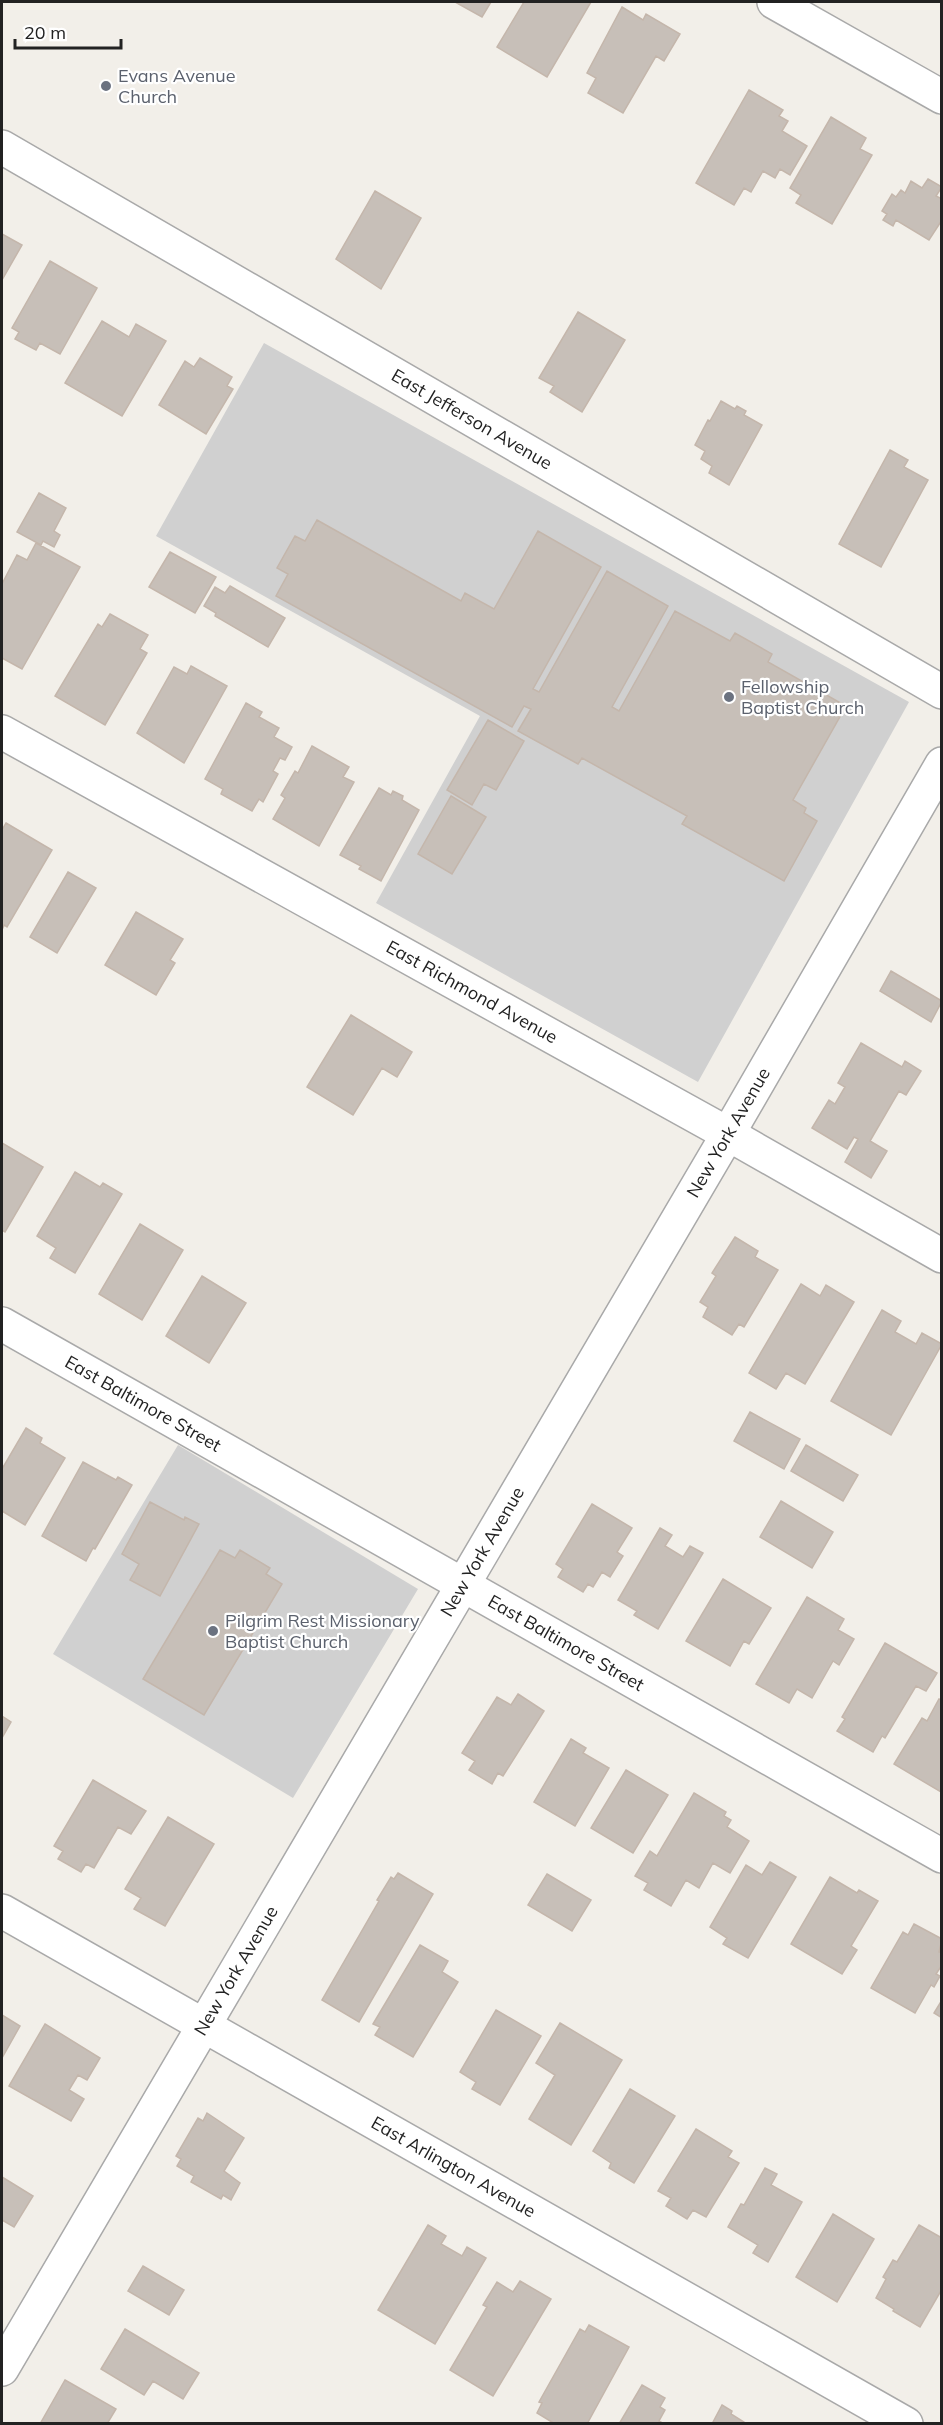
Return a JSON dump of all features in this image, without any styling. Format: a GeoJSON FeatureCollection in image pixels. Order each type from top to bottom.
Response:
{"type":"FeatureCollection","features":[{"type":"Feature","properties":{"kind":"street"},"geometry":{"type":"LineString","coordinates":[[774,2],[942,97]]}},
{"type":"Feature","properties":{"kind":"street","name":"East Jefferson Avenue"},"geometry":{"type":"LineString","coordinates":[[2,147],[942,692]]}},
{"type":"Feature","properties":{"kind":"street","name":"East Richmond Avenue"},"geometry":{"type":"LineString","coordinates":[[2,732],[728,1134],[942,1256]]}},
{"type":"Feature","properties":{"kind":"street","name":"New York Avenue"},"geometry":{"type":"LineString","coordinates":[[2,2369],[728,1134],[942,764]]}},
{"type":"Feature","properties":{"kind":"street","name":"East Baltimore Street"},"geometry":{"type":"LineString","coordinates":[[2,1324],[942,1856]]}},
{"type":"Feature","properties":{"kind":"street","name":"East Arlington Avenue"},"geometry":{"type":"LineString","coordinates":[[2,1911],[906,2424]]}},
{"type":"Feature","properties":{"kind":"shaded area","name":"Fellowship Baptist Church"},"geometry":{"type":"Polygon","coordinates":[[[264,343],[909,702],[698,1082],[376,903],[480,716],[156,536],[264,343]]]}},
{"type":"Feature","properties":{"kind":"shaded area","name":"Pilgrim Rest Missionary Baptist Church"},"geometry":{"type":"Polygon","coordinates":[[[178,1445],[418,1589],[293,1798],[53,1654],[178,1445]]]}},
{"type":"Feature","properties":{"kind":"building"},"geometry":{"type":"Polygon","coordinates":[[[455,2],[491,2],[482,17],[455,2]]]}},
{"type":"Feature","properties":{"kind":"building"},"geometry":{"type":"Polygon","coordinates":[[[524,2],[591,2],[547,77],[497,47],[524,2]]]}},
{"type":"Feature","properties":{"kind":"building"},"geometry":{"type":"Polygon","coordinates":[[[622,7],[643,20],[646,14],[680,34],[664,61],[656,56],[623,113],[588,93],[596,78],[587,73],[622,7]]]}},
{"type":"Feature","properties":{"kind":"building"},"geometry":{"type":"Polygon","coordinates":[[[749,90],[783,110],[779,116],[788,121],[782,131],[807,146],[790,175],[780,169],[775,178],[763,171],[751,192],[744,188],[734,205],[696,183],[749,90]]]}},
{"type":"Feature","properties":{"kind":"building"},"geometry":{"type":"Polygon","coordinates":[[[831,117],[866,138],[860,149],[872,155],[832,224],[796,203],[801,195],[790,188],[831,117]]]}},
{"type":"Feature","properties":{"kind":"building"},"geometry":{"type":"Polygon","coordinates":[[[928,179],[942,187],[936,196],[942,199],[942,220],[929,240],[896,220],[893,226],[883,220],[887,214],[882,211],[892,194],[896,197],[901,190],[905,193],[911,181],[922,188],[928,179]]]}},
{"type":"Feature","properties":{"kind":"building"},"geometry":{"type":"Polygon","coordinates":[[[375,191],[421,218],[381,289],[336,259],[375,191]]]}},
{"type":"Feature","properties":{"kind":"building"},"geometry":{"type":"Polygon","coordinates":[[[2,234],[22,245],[2,280],[2,234]]]}},
{"type":"Feature","properties":{"kind":"building"},"geometry":{"type":"Polygon","coordinates":[[[50,261],[97,288],[60,354],[40,343],[36,350],[15,339],[19,332],[12,328],[50,261]]]}},
{"type":"Feature","properties":{"kind":"building"},"geometry":{"type":"Polygon","coordinates":[[[578,312],[625,340],[582,412],[550,392],[554,386],[539,378],[578,312]]]}},
{"type":"Feature","properties":{"kind":"building"},"geometry":{"type":"Polygon","coordinates":[[[102,321],[129,337],[136,324],[166,341],[122,416],[65,383],[102,321]]]}},
{"type":"Feature","properties":{"kind":"building"},"geometry":{"type":"Polygon","coordinates":[[[200,358],[232,377],[227,386],[233,389],[206,434],[159,405],[185,361],[194,367],[200,358]]]}},
{"type":"Feature","properties":{"kind":"building"},"geometry":{"type":"Polygon","coordinates":[[[721,401],[735,409],[737,406],[746,411],[744,415],[762,425],[729,485],[709,473],[712,466],[701,459],[705,451],[695,445],[721,401]]]}},
{"type":"Feature","properties":{"kind":"building"},"geometry":{"type":"Polygon","coordinates":[[[890,450],[908,460],[904,467],[928,480],[881,567],[839,544],[890,450]]]}},
{"type":"Feature","properties":{"kind":"building"},"geometry":{"type":"Polygon","coordinates":[[[39,493],[66,508],[54,531],[60,535],[54,547],[43,541],[41,545],[17,532],[39,493]]]}},
{"type":"Feature","properties":{"kind":"building","name":"Fellowship Baptist Church"},"geometry":{"type":"Polygon","coordinates":[[[317,520],[461,601],[465,593],[494,609],[538,531],[601,567],[533,689],[539,692],[607,571],[668,606],[612,707],[619,711],[675,611],[730,641],[735,633],[772,654],[768,662],[846,706],[793,800],[806,808],[804,813],[817,821],[784,881],[682,824],[687,816],[582,758],[578,764],[518,731],[531,709],[524,706],[512,727],[276,596],[288,574],[277,568],[295,536],[305,541],[317,520]]]}},
{"type":"Feature","properties":{"kind":"building"},"geometry":{"type":"Polygon","coordinates":[[[36,543],[80,567],[22,669],[2,658],[2,584],[17,555],[27,560],[36,543]]]}},
{"type":"Feature","properties":{"kind":"building"},"geometry":{"type":"Polygon","coordinates":[[[170,552],[216,577],[195,613],[149,587],[170,552]]]}},
{"type":"Feature","properties":{"kind":"building"},"geometry":{"type":"Polygon","coordinates":[[[230,586],[285,618],[268,647],[215,616],[216,613],[204,606],[215,587],[225,593],[230,586]]]}},
{"type":"Feature","properties":{"kind":"building"},"geometry":{"type":"Polygon","coordinates":[[[110,614],[148,635],[140,649],[147,653],[105,725],[55,696],[98,624],[102,627],[110,614]]]}},
{"type":"Feature","properties":{"kind":"building"},"geometry":{"type":"Polygon","coordinates":[[[191,666],[227,686],[184,763],[137,733],[174,667],[187,674],[191,666]]]}},
{"type":"Feature","properties":{"kind":"building"},"geometry":{"type":"Polygon","coordinates":[[[246,703],[262,712],[259,717],[279,728],[274,737],[292,747],[285,760],[280,758],[273,771],[278,774],[263,802],[259,799],[252,811],[221,794],[223,789],[205,779],[246,703]]]}},
{"type":"Feature","properties":{"kind":"building"},"geometry":{"type":"Polygon","coordinates":[[[488,720],[524,741],[496,790],[484,784],[472,805],[447,790],[488,720]]]}},
{"type":"Feature","properties":{"kind":"building"},"geometry":{"type":"Polygon","coordinates":[[[312,746],[349,767],[343,777],[354,782],[319,846],[273,819],[285,798],[281,795],[295,771],[298,773],[312,746]]]}},
{"type":"Feature","properties":{"kind":"building"},"geometry":{"type":"Polygon","coordinates":[[[379,788],[391,795],[393,791],[403,796],[402,800],[419,810],[381,881],[359,869],[361,866],[340,855],[379,788]]]}},
{"type":"Feature","properties":{"kind":"building"},"geometry":{"type":"Polygon","coordinates":[[[451,796],[486,817],[452,874],[418,854],[451,796]]]}},
{"type":"Feature","properties":{"kind":"building"},"geometry":{"type":"Polygon","coordinates":[[[6,823],[52,850],[7,927],[4,925],[2,930],[2,830],[6,823]]]}},
{"type":"Feature","properties":{"kind":"building"},"geometry":{"type":"Polygon","coordinates":[[[68,872],[96,888],[57,953],[30,937],[68,872]]]}},
{"type":"Feature","properties":{"kind":"building"},"geometry":{"type":"Polygon","coordinates":[[[136,912],[183,939],[170,960],[175,963],[156,995],[105,965],[136,912]]]}},
{"type":"Feature","properties":{"kind":"building"},"geometry":{"type":"Polygon","coordinates":[[[891,971],[942,1001],[931,1022],[880,991],[891,971]]]}},
{"type":"Feature","properties":{"kind":"building"},"geometry":{"type":"Polygon","coordinates":[[[351,1015],[412,1052],[397,1077],[382,1068],[353,1115],[307,1087],[351,1015]]]}},
{"type":"Feature","properties":{"kind":"building"},"geometry":{"type":"Polygon","coordinates":[[[861,1043],[902,1067],[905,1061],[921,1071],[906,1095],[899,1091],[870,1141],[887,1151],[871,1178],[845,1162],[858,1139],[854,1137],[847,1149],[812,1128],[829,1100],[835,1104],[845,1087],[838,1083],[861,1043]]]}},
{"type":"Feature","properties":{"kind":"building"},"geometry":{"type":"Polygon","coordinates":[[[2,1143],[43,1167],[5,1232],[2,1230],[2,1143]]]}},
{"type":"Feature","properties":{"kind":"building"},"geometry":{"type":"Polygon","coordinates":[[[75,1172],[100,1187],[103,1183],[122,1194],[75,1273],[50,1258],[56,1248],[37,1236],[75,1172]]]}},
{"type":"Feature","properties":{"kind":"building"},"geometry":{"type":"Polygon","coordinates":[[[140,1224],[183,1250],[142,1320],[99,1294],[140,1224]]]}},
{"type":"Feature","properties":{"kind":"building"},"geometry":{"type":"Polygon","coordinates":[[[735,1237],[758,1251],[755,1257],[778,1270],[744,1327],[739,1324],[732,1335],[703,1317],[708,1307],[700,1302],[716,1276],[712,1273],[735,1237]]]}},
{"type":"Feature","properties":{"kind":"building"},"geometry":{"type":"Polygon","coordinates":[[[202,1276],[246,1303],[209,1363],[166,1336],[202,1276]]]}},
{"type":"Feature","properties":{"kind":"building"},"geometry":{"type":"Polygon","coordinates":[[[801,1284],[820,1296],[826,1285],[854,1302],[805,1384],[786,1373],[776,1389],[749,1373],[801,1284]]]}},
{"type":"Feature","properties":{"kind":"building"},"geometry":{"type":"Polygon","coordinates":[[[882,1310],[901,1321],[895,1332],[916,1344],[922,1333],[942,1344],[891,1435],[831,1401],[882,1310]]]}},
{"type":"Feature","properties":{"kind":"building"},"geometry":{"type":"Polygon","coordinates":[[[750,1412],[800,1439],[784,1469],[734,1441],[750,1412]]]}},
{"type":"Feature","properties":{"kind":"building"},"geometry":{"type":"Polygon","coordinates":[[[26,1428],[42,1438],[40,1443],[65,1458],[25,1525],[2,1511],[2,1469],[26,1428]]]}},
{"type":"Feature","properties":{"kind":"building"},"geometry":{"type":"Polygon","coordinates":[[[806,1445],[858,1475],[843,1501],[791,1471],[806,1445]]]}},
{"type":"Feature","properties":{"kind":"building"},"geometry":{"type":"Polygon","coordinates":[[[83,1462],[116,1480],[118,1477],[132,1485],[86,1561],[42,1536],[83,1462]]]}},
{"type":"Feature","properties":{"kind":"building"},"geometry":{"type":"Polygon","coordinates":[[[781,1501],[833,1532],[812,1568],[760,1537],[781,1501]]]}},
{"type":"Feature","properties":{"kind":"building"},"geometry":{"type":"Polygon","coordinates":[[[150,1502],[184,1520],[185,1517],[199,1524],[160,1596],[130,1580],[139,1564],[122,1554],[150,1502]]]}},
{"type":"Feature","properties":{"kind":"building"},"geometry":{"type":"Polygon","coordinates":[[[592,1504],[632,1528],[617,1552],[623,1556],[610,1577],[602,1572],[593,1587],[588,1584],[583,1592],[558,1577],[563,1569],[556,1564],[592,1504]]]}},
{"type":"Feature","properties":{"kind":"building"},"geometry":{"type":"Polygon","coordinates":[[[660,1528],[672,1535],[665,1546],[683,1557],[690,1546],[703,1553],[658,1629],[634,1615],[637,1611],[618,1600],[660,1528]]]}},
{"type":"Feature","properties":{"kind":"building","name":"Pilgrim Rest Missionary Baptist Church"},"geometry":{"type":"Polygon","coordinates":[[[220,1550],[235,1558],[240,1550],[270,1568],[266,1574],[282,1584],[204,1715],[143,1679],[220,1550]]]}},
{"type":"Feature","properties":{"kind":"building"},"geometry":{"type":"Polygon","coordinates":[[[723,1579],[771,1608],[749,1644],[744,1641],[730,1666],[686,1641],[723,1579]]]}},
{"type":"Feature","properties":{"kind":"building"},"geometry":{"type":"Polygon","coordinates":[[[807,1597],[844,1619],[838,1630],[854,1639],[839,1665],[833,1661],[812,1698],[797,1689],[789,1703],[756,1684],[807,1597]]]}},
{"type":"Feature","properties":{"kind":"building"},"geometry":{"type":"Polygon","coordinates":[[[885,1643],[937,1673],[926,1691],[916,1686],[885,1738],[882,1736],[873,1752],[837,1731],[845,1719],[842,1717],[885,1643]]]}},
{"type":"Feature","properties":{"kind":"building"},"geometry":{"type":"Polygon","coordinates":[[[518,1694],[544,1711],[503,1776],[498,1773],[492,1784],[469,1770],[475,1761],[462,1753],[497,1697],[511,1705],[518,1694]]]}},
{"type":"Feature","properties":{"kind":"building"},"geometry":{"type":"Polygon","coordinates":[[[939,1699],[942,1700],[941,1792],[894,1764],[922,1718],[927,1721],[939,1699]]]}},
{"type":"Feature","properties":{"kind":"building"},"geometry":{"type":"Polygon","coordinates":[[[2,1716],[11,1722],[2,1738],[2,1716]]]}},
{"type":"Feature","properties":{"kind":"building"},"geometry":{"type":"Polygon","coordinates":[[[571,1739],[586,1748],[583,1753],[609,1768],[575,1826],[534,1802],[571,1739]]]}},
{"type":"Feature","properties":{"kind":"building"},"geometry":{"type":"Polygon","coordinates":[[[626,1770],[668,1795],[633,1853],[591,1828],[626,1770]]]}},
{"type":"Feature","properties":{"kind":"building"},"geometry":{"type":"Polygon","coordinates":[[[93,1780],[146,1811],[131,1834],[118,1827],[94,1868],[86,1864],[81,1872],[58,1859],[63,1851],[54,1846],[93,1780]]]}},
{"type":"Feature","properties":{"kind":"building"},"geometry":{"type":"Polygon","coordinates":[[[694,1793],[726,1812],[724,1816],[731,1820],[727,1827],[749,1841],[730,1873],[713,1863],[699,1888],[686,1880],[671,1906],[644,1890],[648,1883],[635,1876],[650,1851],[657,1856],[694,1793]]]}},
{"type":"Feature","properties":{"kind":"building"},"geometry":{"type":"Polygon","coordinates":[[[168,1817],[214,1844],[165,1926],[134,1909],[141,1898],[125,1889],[168,1817]]]}},
{"type":"Feature","properties":{"kind":"building"},"geometry":{"type":"Polygon","coordinates":[[[770,1862],[796,1877],[748,1958],[723,1944],[727,1938],[710,1927],[746,1865],[762,1875],[770,1862]]]}},
{"type":"Feature","properties":{"kind":"building"},"geometry":{"type":"Polygon","coordinates":[[[398,1873],[433,1894],[359,2022],[322,2000],[379,1901],[377,1900],[391,1877],[394,1879],[398,1873]]]}},
{"type":"Feature","properties":{"kind":"building"},"geometry":{"type":"Polygon","coordinates":[[[547,1874],[591,1900],[572,1931],[528,1905],[547,1874]]]}},
{"type":"Feature","properties":{"kind":"building"},"geometry":{"type":"Polygon","coordinates":[[[830,1877],[857,1893],[859,1890],[878,1901],[851,1946],[857,1950],[842,1974],[791,1944],[830,1877]]]}},
{"type":"Feature","properties":{"kind":"building"},"geometry":{"type":"Polygon","coordinates":[[[914,1924],[942,1939],[939,1952],[942,1953],[942,1965],[936,1974],[940,1976],[934,1987],[931,1985],[915,2013],[871,1988],[903,1932],[908,1935],[914,1924]]]}},
{"type":"Feature","properties":{"kind":"building"},"geometry":{"type":"Polygon","coordinates":[[[420,1945],[448,1961],[442,1972],[458,1982],[413,2057],[375,2035],[380,2027],[373,2024],[420,1945]]]}},
{"type":"Feature","properties":{"kind":"building"},"geometry":{"type":"Polygon","coordinates":[[[942,2000],[942,2018],[934,2013],[942,2000]]]}},
{"type":"Feature","properties":{"kind":"building"},"geometry":{"type":"Polygon","coordinates":[[[496,2010],[541,2036],[500,2105],[472,2089],[476,2082],[460,2072],[496,2010]]]}},
{"type":"Feature","properties":{"kind":"building"},"geometry":{"type":"Polygon","coordinates":[[[2,2015],[20,2026],[2,2058],[2,2015]]]}},
{"type":"Feature","properties":{"kind":"building"},"geometry":{"type":"Polygon","coordinates":[[[560,2023],[622,2060],[571,2145],[529,2119],[555,2075],[536,2063],[560,2023]]]}},
{"type":"Feature","properties":{"kind":"building"},"geometry":{"type":"Polygon","coordinates":[[[45,2024],[100,2058],[87,2080],[78,2075],[69,2090],[84,2099],[71,2121],[9,2086],[45,2024]]]}},
{"type":"Feature","properties":{"kind":"building"},"geometry":{"type":"Polygon","coordinates":[[[630,2089],[675,2116],[634,2183],[609,2168],[611,2163],[593,2151],[630,2089]]]}},
{"type":"Feature","properties":{"kind":"building"},"geometry":{"type":"Polygon","coordinates":[[[207,2113],[244,2138],[224,2171],[240,2183],[231,2200],[223,2195],[221,2199],[191,2182],[194,2176],[177,2166],[181,2159],[176,2156],[198,2118],[203,2121],[207,2113]]]}},
{"type":"Feature","properties":{"kind":"building"},"geometry":{"type":"Polygon","coordinates":[[[696,2129],[732,2151],[728,2157],[739,2163],[706,2217],[693,2210],[687,2219],[666,2206],[671,2198],[658,2191],[696,2129]]]}},
{"type":"Feature","properties":{"kind":"building"},"geometry":{"type":"Polygon","coordinates":[[[765,2168],[777,2174],[771,2185],[802,2202],[768,2262],[753,2253],[758,2245],[728,2227],[741,2204],[744,2205],[765,2168]]]}},
{"type":"Feature","properties":{"kind":"building"},"geometry":{"type":"Polygon","coordinates":[[[2,2177],[33,2196],[14,2227],[2,2220],[2,2177]]]}},
{"type":"Feature","properties":{"kind":"building"},"geometry":{"type":"Polygon","coordinates":[[[833,2214],[874,2239],[837,2302],[796,2277],[833,2214]]]}},
{"type":"Feature","properties":{"kind":"building"},"geometry":{"type":"Polygon","coordinates":[[[428,2225],[446,2236],[441,2244],[462,2256],[467,2247],[486,2258],[435,2344],[378,2310],[428,2225]]]}},
{"type":"Feature","properties":{"kind":"building"},"geometry":{"type":"Polygon","coordinates":[[[919,2225],[942,2238],[942,2289],[920,2327],[876,2298],[886,2279],[883,2277],[893,2260],[897,2262],[919,2225]]]}},
{"type":"Feature","properties":{"kind":"building"},"geometry":{"type":"Polygon","coordinates":[[[143,2266],[184,2290],[169,2315],[128,2291],[143,2266]]]}},
{"type":"Feature","properties":{"kind":"building"},"geometry":{"type":"Polygon","coordinates":[[[520,2281],[551,2299],[493,2396],[450,2370],[487,2307],[483,2305],[497,2282],[513,2292],[520,2281]]]}},
{"type":"Feature","properties":{"kind":"building"},"geometry":{"type":"Polygon","coordinates":[[[589,2325],[629,2347],[587,2424],[555,2424],[537,2413],[542,2403],[539,2402],[580,2329],[585,2332],[589,2325]]]}},
{"type":"Feature","properties":{"kind":"building"},"geometry":{"type":"Polygon","coordinates":[[[125,2329],[199,2373],[183,2399],[153,2381],[144,2395],[101,2369],[125,2329]]]}},
{"type":"Feature","properties":{"kind":"building"},"geometry":{"type":"Polygon","coordinates":[[[65,2380],[116,2409],[107,2424],[40,2424],[65,2380]]]}},
{"type":"Feature","properties":{"kind":"building"},"geometry":{"type":"Polygon","coordinates":[[[642,2385],[665,2398],[660,2407],[665,2410],[659,2421],[664,2424],[619,2424],[642,2385]]]}},
{"type":"Feature","properties":{"kind":"building"},"geometry":{"type":"Polygon","coordinates":[[[722,2405],[732,2411],[731,2414],[747,2424],[712,2424],[722,2405]]]}},
{"type":"Feature","properties":{"kind":"place","name":"Evans Avenue Church"},"geometry":{"type":"Point","coordinates":[106,86]}},
{"type":"Feature","properties":{"kind":"place","name":"Fellowship Baptist Church"},"geometry":{"type":"Point","coordinates":[729,697]}},
{"type":"Feature","properties":{"kind":"place","name":"Pilgrim Rest Missionary Baptist Church"},"geometry":{"type":"Point","coordinates":[213,1631]}}]}
